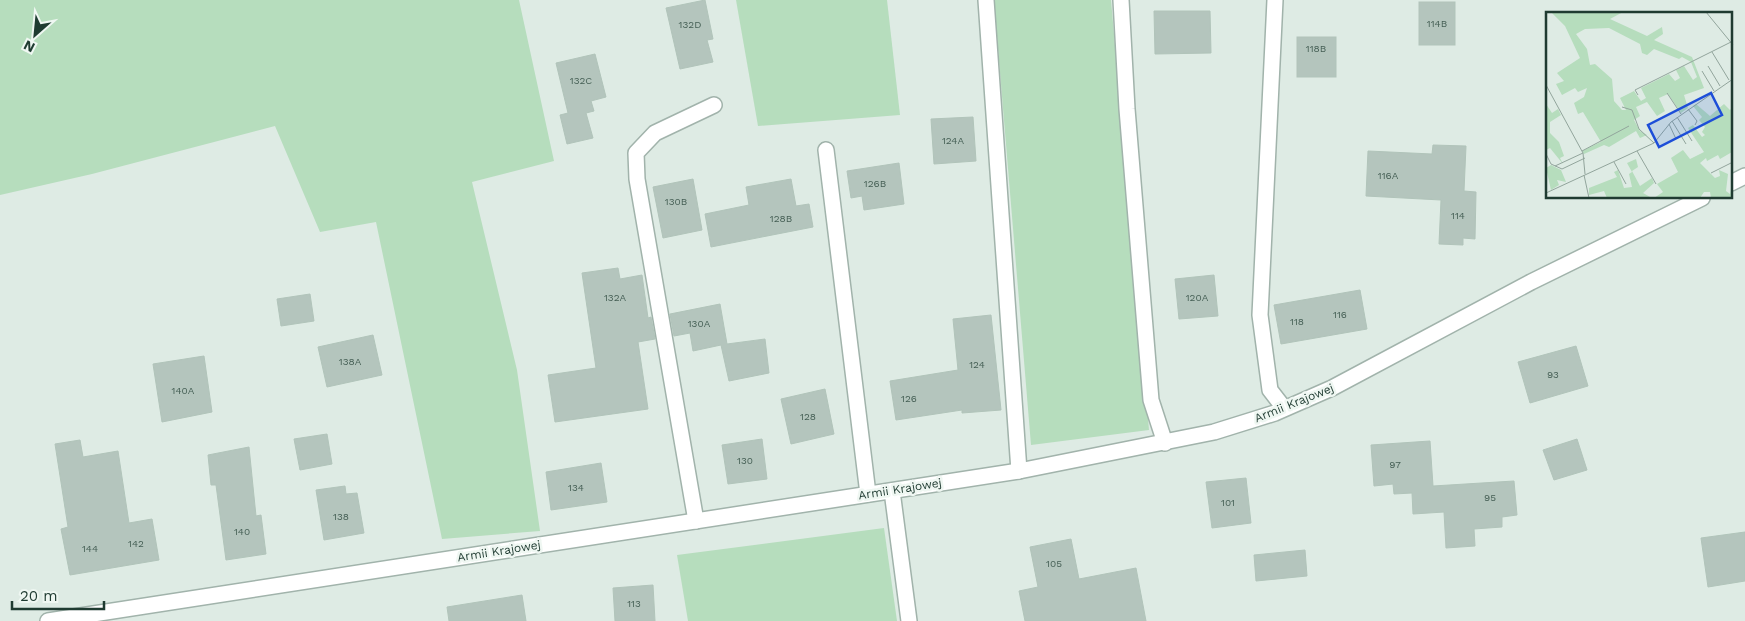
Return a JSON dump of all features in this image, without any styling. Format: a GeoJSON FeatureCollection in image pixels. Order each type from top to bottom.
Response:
{"type":"FeatureCollection","features":[{"type":"Feature","properties":{"kind":"street"},"geometry":{"type":"LineString","coordinates":[[986,0],[1018,471]]}},
{"type":"Feature","properties":{"kind":"street"},"geometry":{"type":"LineString","coordinates":[[1121,0],[1127,108],[1151,400],[1166,443]]}},
{"type":"Feature","properties":{"kind":"street"},"geometry":{"type":"LineString","coordinates":[[1275,0],[1260,315],[1270,390],[1284,408]]}},
{"type":"Feature","properties":{"kind":"street"},"geometry":{"type":"LineString","coordinates":[[696,521],[637,179],[636,153],[655,133],[714,105]]}},
{"type":"Feature","properties":{"kind":"street"},"geometry":{"type":"LineString","coordinates":[[826,150],[868,494]]}},
{"type":"Feature","properties":{"kind":"street"},"geometry":{"type":"LineString","coordinates":[[1732,182],[1745,176]]}},
{"type":"Feature","properties":{"kind":"street","name":"Armii Krajowej"},"geometry":{"type":"LineString","coordinates":[[48,621],[66,620],[1018,471],[1214,432],[1284,408],[1332,388],[1532,282],[1700,199]]}},
{"type":"Feature","properties":{"kind":"street"},"geometry":{"type":"LineString","coordinates":[[892,491],[909,621]]}},
{"type":"Feature","properties":{"kind":"green space"},"geometry":{"type":"Polygon","coordinates":[[[0,0],[519,0],[554,161],[472,182],[517,370],[540,531],[442,539],[376,222],[320,232],[275,126],[92,174],[0,195],[0,0]]]}},
{"type":"Feature","properties":{"kind":"green space"},"geometry":{"type":"Polygon","coordinates":[[[736,0],[887,0],[900,115],[758,126],[736,0]]]}},
{"type":"Feature","properties":{"kind":"green space"},"geometry":{"type":"Polygon","coordinates":[[[994,0],[1111,0],[1149,430],[1031,445],[994,0]]]}},
{"type":"Feature","properties":{"kind":"green space"},"geometry":{"type":"Polygon","coordinates":[[[884,528],[897,621],[688,621],[677,555],[884,528]]]}},
{"type":"Feature","properties":{"kind":"building"},"geometry":{"type":"Polygon","coordinates":[[[705,0],[713,39],[707,40],[713,62],[680,69],[666,8],[705,0]]]}},
{"type":"Feature","properties":{"kind":"building"},"geometry":{"type":"Polygon","coordinates":[[[1419,2],[1455,2],[1455,45],[1419,45],[1419,2]]]}},
{"type":"Feature","properties":{"kind":"building"},"geometry":{"type":"Polygon","coordinates":[[[1154,11],[1210,11],[1211,53],[1155,54],[1154,11]]]}},
{"type":"Feature","properties":{"kind":"building"},"geometry":{"type":"Polygon","coordinates":[[[1297,37],[1336,37],[1336,77],[1297,77],[1297,37]]]}},
{"type":"Feature","properties":{"kind":"building"},"geometry":{"type":"Polygon","coordinates":[[[595,54],[606,97],[591,101],[594,111],[586,113],[593,138],[567,144],[560,115],[568,113],[556,63],[595,54]]]}},
{"type":"Feature","properties":{"kind":"building"},"geometry":{"type":"Polygon","coordinates":[[[973,117],[976,161],[934,164],[931,119],[973,117]]]}},
{"type":"Feature","properties":{"kind":"building"},"geometry":{"type":"Polygon","coordinates":[[[1433,145],[1466,146],[1464,191],[1476,192],[1475,239],[1463,238],[1463,245],[1439,244],[1441,200],[1366,196],[1368,151],[1432,154],[1433,145]]]}},
{"type":"Feature","properties":{"kind":"building"},"geometry":{"type":"Polygon","coordinates":[[[899,163],[904,204],[864,210],[862,196],[851,198],[847,171],[899,163]]]}},
{"type":"Feature","properties":{"kind":"building"},"geometry":{"type":"Polygon","coordinates":[[[693,179],[702,230],[663,238],[653,187],[693,179]]]}},
{"type":"Feature","properties":{"kind":"building"},"geometry":{"type":"Polygon","coordinates":[[[791,179],[796,206],[809,204],[813,227],[711,247],[705,214],[749,205],[746,187],[791,179]]]}},
{"type":"Feature","properties":{"kind":"building"},"geometry":{"type":"Polygon","coordinates":[[[618,268],[620,279],[642,275],[648,318],[651,317],[655,339],[638,342],[648,409],[555,422],[548,375],[596,368],[582,273],[618,268]]]}},
{"type":"Feature","properties":{"kind":"building"},"geometry":{"type":"Polygon","coordinates":[[[1214,275],[1218,316],[1179,319],[1175,279],[1214,275]]]}},
{"type":"Feature","properties":{"kind":"building"},"geometry":{"type":"Polygon","coordinates":[[[1360,290],[1367,329],[1281,344],[1274,305],[1360,290]]]}},
{"type":"Feature","properties":{"kind":"building"},"geometry":{"type":"Polygon","coordinates":[[[310,294],[314,321],[281,326],[277,299],[310,294]]]}},
{"type":"Feature","properties":{"kind":"building"},"geometry":{"type":"Polygon","coordinates":[[[720,304],[727,344],[765,339],[769,373],[729,381],[721,345],[693,351],[690,333],[674,336],[670,314],[720,304]]]}},
{"type":"Feature","properties":{"kind":"building"},"geometry":{"type":"Polygon","coordinates":[[[991,315],[1001,410],[962,413],[962,410],[896,420],[890,381],[958,370],[953,319],[991,315]]]}},
{"type":"Feature","properties":{"kind":"building"},"geometry":{"type":"Polygon","coordinates":[[[373,335],[382,375],[327,387],[318,347],[373,335]]]}},
{"type":"Feature","properties":{"kind":"building"},"geometry":{"type":"Polygon","coordinates":[[[1576,346],[1588,386],[1530,403],[1518,362],[1576,346]]]}},
{"type":"Feature","properties":{"kind":"building"},"geometry":{"type":"Polygon","coordinates":[[[204,356],[212,412],[162,422],[153,364],[204,356]]]}},
{"type":"Feature","properties":{"kind":"building"},"geometry":{"type":"Polygon","coordinates":[[[825,389],[834,434],[791,444],[781,399],[825,389]]]}},
{"type":"Feature","properties":{"kind":"building"},"geometry":{"type":"Polygon","coordinates":[[[327,434],[332,464],[300,470],[294,439],[327,434]]]}},
{"type":"Feature","properties":{"kind":"building"},"geometry":{"type":"Polygon","coordinates":[[[762,439],[767,479],[728,484],[722,445],[762,439]]]}},
{"type":"Feature","properties":{"kind":"building"},"geometry":{"type":"Polygon","coordinates":[[[1577,439],[1587,470],[1554,480],[1543,450],[1577,439]]]}},
{"type":"Feature","properties":{"kind":"building"},"geometry":{"type":"Polygon","coordinates":[[[80,440],[83,457],[118,451],[129,523],[152,519],[159,560],[70,575],[61,529],[68,527],[55,444],[80,440]]]}},
{"type":"Feature","properties":{"kind":"building"},"geometry":{"type":"Polygon","coordinates":[[[1430,441],[1433,486],[1514,481],[1517,515],[1502,517],[1502,527],[1474,529],[1475,546],[1446,548],[1444,512],[1413,514],[1412,493],[1394,494],[1393,484],[1374,486],[1371,445],[1430,441]]]}},
{"type":"Feature","properties":{"kind":"building"},"geometry":{"type":"Polygon","coordinates":[[[249,447],[256,516],[261,515],[266,554],[226,560],[216,485],[211,485],[208,455],[249,447]]]}},
{"type":"Feature","properties":{"kind":"building"},"geometry":{"type":"Polygon","coordinates":[[[601,463],[607,502],[551,510],[546,472],[601,463]]]}},
{"type":"Feature","properties":{"kind":"building"},"geometry":{"type":"Polygon","coordinates":[[[1246,478],[1251,523],[1212,528],[1206,482],[1246,478]]]}},
{"type":"Feature","properties":{"kind":"building"},"geometry":{"type":"Polygon","coordinates":[[[345,486],[346,494],[357,493],[364,533],[324,540],[316,490],[345,486]]]}},
{"type":"Feature","properties":{"kind":"building"},"geometry":{"type":"Polygon","coordinates":[[[1745,532],[1745,581],[1708,587],[1701,538],[1745,532]]]}},
{"type":"Feature","properties":{"kind":"building"},"geometry":{"type":"Polygon","coordinates":[[[1071,539],[1079,579],[1136,568],[1146,621],[1025,621],[1019,591],[1038,587],[1030,547],[1071,539]]]}},
{"type":"Feature","properties":{"kind":"building"},"geometry":{"type":"Polygon","coordinates":[[[1305,550],[1307,576],[1256,581],[1254,555],[1305,550]]]}},
{"type":"Feature","properties":{"kind":"building"},"geometry":{"type":"Polygon","coordinates":[[[653,585],[655,621],[615,621],[613,588],[653,585]]]}},
{"type":"Feature","properties":{"kind":"building"},"geometry":{"type":"Polygon","coordinates":[[[522,595],[526,621],[449,621],[447,607],[522,595]]]}}]}
